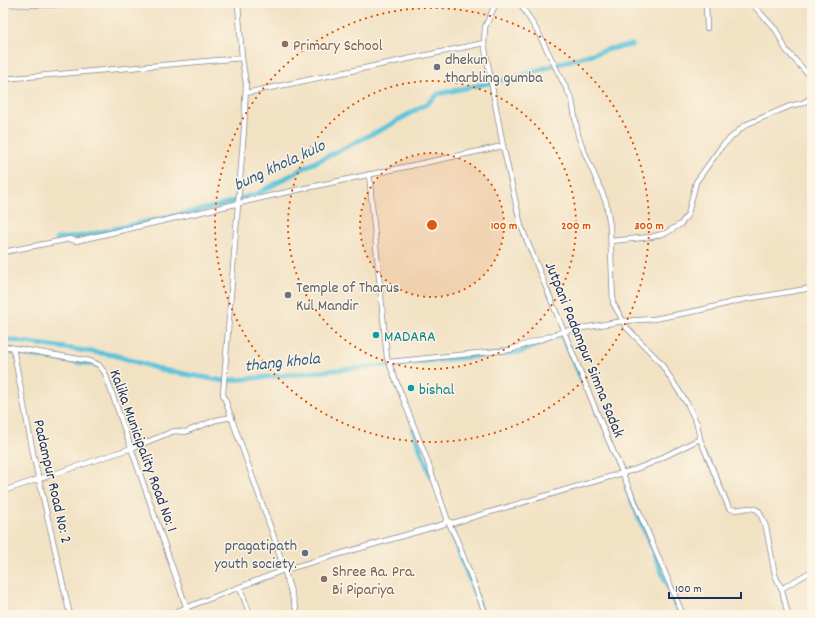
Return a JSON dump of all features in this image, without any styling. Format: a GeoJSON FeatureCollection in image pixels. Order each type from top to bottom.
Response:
{"type":"FeatureCollection","features":[{"type":"Feature","properties":{"kind":"street"},"geometry":{"type":"LineString","coordinates":[[3,4],[43,5],[95,3]]}},
{"type":"Feature","properties":{"kind":"street"},"geometry":{"type":"LineString","coordinates":[[238,3],[246,93],[244,101],[244,129],[225,366],[226,377],[223,394],[276,543],[298,615]]}},
{"type":"Feature","properties":{"kind":"street","name":"Jutpani Padampur Simna Sadak"},"geometry":{"type":"LineString","coordinates":[[496,3],[485,27],[484,43],[503,146],[521,226],[602,425],[682,615]]}},
{"type":"Feature","properties":{"kind":"street"},"geometry":{"type":"LineString","coordinates":[[520,3],[539,34],[572,100],[578,135],[606,202],[611,241],[613,303],[627,328],[660,362],[676,385],[697,424],[700,439],[728,508],[736,510],[748,507],[759,511],[766,528],[775,575],[781,589],[788,615]]}},
{"type":"Feature","properties":{"kind":"street"},"geometry":{"type":"LineString","coordinates":[[706,3],[707,28]]}},
{"type":"Feature","properties":{"kind":"street"},"geometry":{"type":"LineString","coordinates":[[756,3],[754,6],[776,30],[786,50],[805,71],[812,76]]}},
{"type":"Feature","properties":{"kind":"street"},"geometry":{"type":"LineString","coordinates":[[246,93],[484,43]]}},
{"type":"Feature","properties":{"kind":"street"},"geometry":{"type":"LineString","coordinates":[[3,80],[242,58]]}},
{"type":"Feature","properties":{"kind":"street"},"geometry":{"type":"LineString","coordinates":[[611,241],[651,237],[666,233],[681,224],[688,214],[696,182],[722,146],[745,125],[790,106],[803,103],[812,97]]}},
{"type":"Feature","properties":{"kind":"street"},"geometry":{"type":"LineString","coordinates":[[3,252],[70,239],[76,240],[369,174],[503,146]]}},
{"type":"Feature","properties":{"kind":"street"},"geometry":{"type":"LineString","coordinates":[[369,174],[385,347],[391,368],[426,457],[447,521],[486,615]]}},
{"type":"Feature","properties":{"kind":"street"},"geometry":{"type":"LineString","coordinates":[[389,362],[509,350],[565,331],[623,321],[654,319],[701,310],[741,300],[812,288]]}},
{"type":"Feature","properties":{"kind":"street","name":"Kalika Municipality Road No: 1"},"geometry":{"type":"LineString","coordinates":[[3,346],[13,350],[90,361],[99,365],[105,373],[190,615]]}},
{"type":"Feature","properties":{"kind":"street","name":"Padampur Road No: 2"},"geometry":{"type":"LineString","coordinates":[[13,350],[22,399],[70,615]]}},
{"type":"Feature","properties":{"kind":"street"},"geometry":{"type":"LineString","coordinates":[[3,491],[132,448],[174,431],[184,432],[216,420],[232,417]]}},
{"type":"Feature","properties":{"kind":"street"},"geometry":{"type":"LineString","coordinates":[[167,615],[284,570],[420,532],[444,524],[447,521],[453,522],[603,480],[616,474],[649,464],[700,439]]}},
{"type":"Feature","properties":{"kind":"street"},"geometry":{"type":"LineString","coordinates":[[781,589],[812,572]]}},
{"type":"Feature","properties":{"kind":"street"},"geometry":{"type":"LineString","coordinates":[[240,588],[250,615]]}},
{"type":"Feature","properties":{"kind":"waterway","name":"bung khola kulo"},"geometry":{"type":"LineString","coordinates":[[558,64],[610,49],[632,45]]}},
{"type":"Feature","properties":{"kind":"waterway","name":"bung khola kulo"},"geometry":{"type":"LineString","coordinates":[[57,239],[83,236],[218,206],[257,194],[300,170],[388,126],[428,103],[438,94],[521,76],[552,66]]}},
{"type":"Feature","properties":{"kind":"waterway","name":"thang khola"},"geometry":{"type":"LineString","coordinates":[[3,339],[114,355],[163,370],[224,381],[521,352],[564,333]]}},
{"type":"Feature","properties":{"kind":"waterway"},"geometry":{"type":"LineString","coordinates":[[562,335],[583,383]]}},
{"type":"Feature","properties":{"kind":"waterway"},"geometry":{"type":"LineString","coordinates":[[3,351],[97,365]]}},
{"type":"Feature","properties":{"kind":"waterway"},"geometry":{"type":"LineString","coordinates":[[413,430],[431,477]]}},
{"type":"Feature","properties":{"kind":"waterway"},"geometry":{"type":"LineString","coordinates":[[626,487],[680,615]]}},
{"type":"Feature","properties":{"kind":"waterway"},"geometry":{"type":"LineString","coordinates":[[452,533],[483,615]]}},
{"type":"Feature","properties":{"kind":"place","name":"Primary School"},"geometry":{"type":"Point","coordinates":[285,44]}},
{"type":"Feature","properties":{"kind":"place","name":"dhekun tharbling gumba"},"geometry":{"type":"Point","coordinates":[437,67]}},
{"type":"Feature","properties":{"kind":"place","name":"Temple of Tharus Kul Mandir"},"geometry":{"type":"Point","coordinates":[288,295]}},
{"type":"Feature","properties":{"kind":"place","name":"MADARA"},"geometry":{"type":"Point","coordinates":[376,335]}},
{"type":"Feature","properties":{"kind":"place","name":"bishal"},"geometry":{"type":"Point","coordinates":[411,388]}},
{"type":"Feature","properties":{"kind":"place","name":"pragatipath youth society."},"geometry":{"type":"Point","coordinates":[305,553]}},
{"type":"Feature","properties":{"kind":"place","name":"Shree Ra. Pra. Bi Pipariya"},"geometry":{"type":"Point","coordinates":[324,579]}}]}
